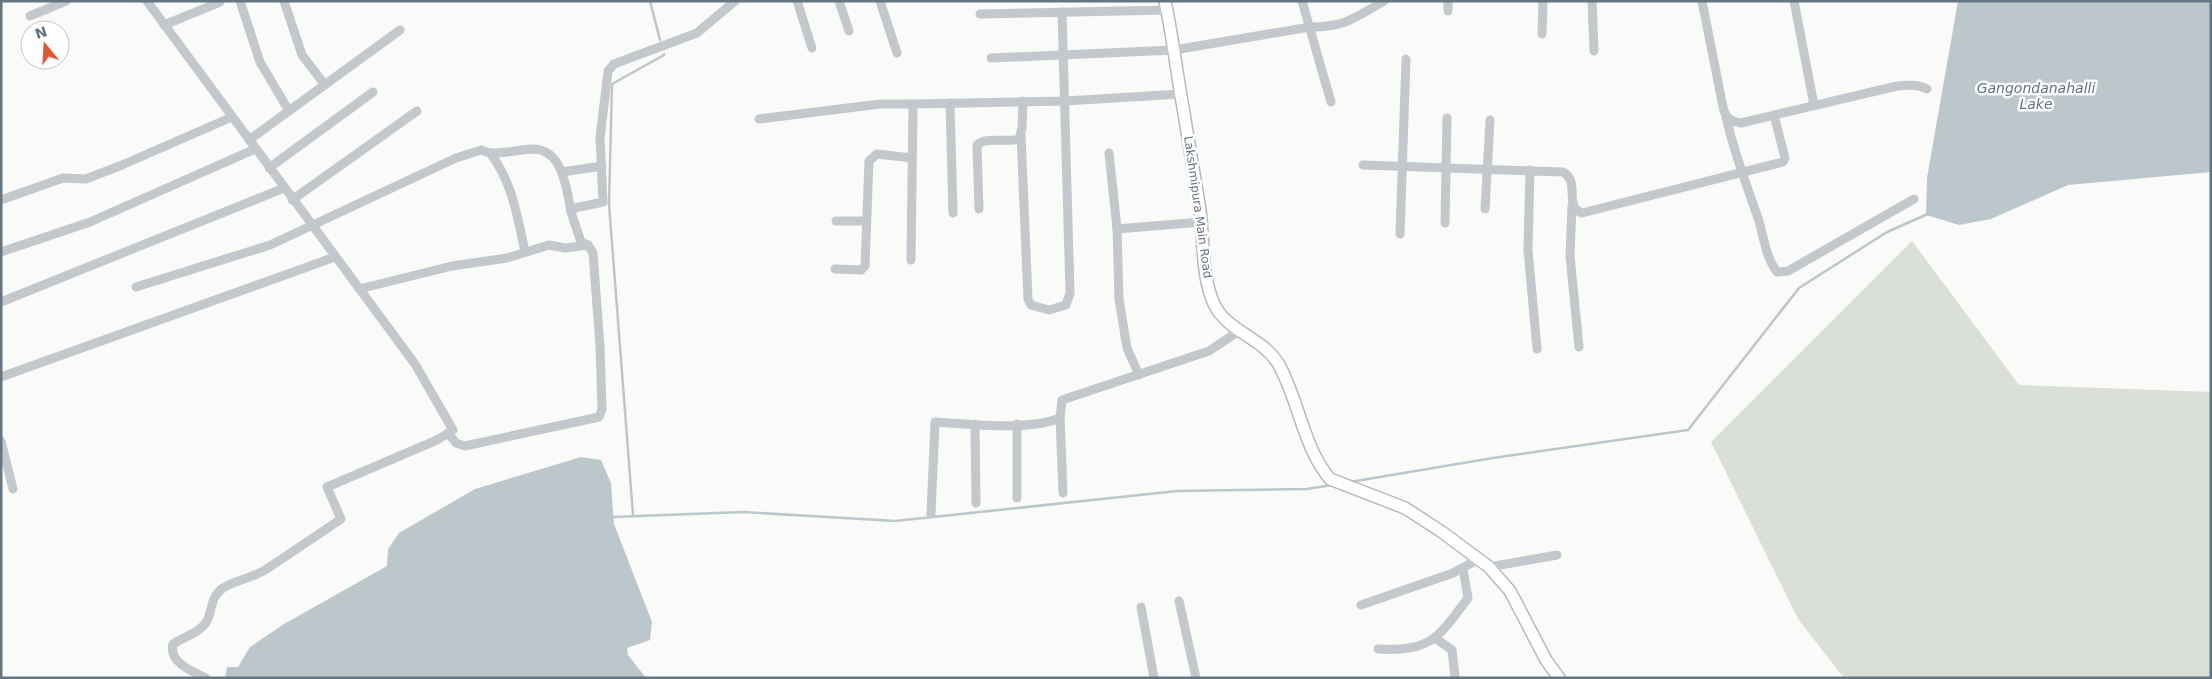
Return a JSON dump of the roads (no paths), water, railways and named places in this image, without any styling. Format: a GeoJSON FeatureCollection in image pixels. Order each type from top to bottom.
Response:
{"type":"FeatureCollection","features":[{"type":"Feature","properties":{"kind":"main road","name":"Lakshmipura Main Road"},"geometry":{"type":"LineString","coordinates":[[1166,6],[1201,222],[1206,274],[1214,303],[1220,314],[1239,331],[1269,351],[1279,366],[1323,470],[1330,478],[1347,487],[1358,489],[1405,508],[1490,567],[1510,591],[1546,660],[1559,678]]}},
{"type":"Feature","properties":{"kind":"street"},"geometry":{"type":"LineString","coordinates":[[30,16],[66,1]]}},
{"type":"Feature","properties":{"kind":"street"},"geometry":{"type":"LineString","coordinates":[[147,1],[311,226],[415,364],[453,430],[437,440],[327,487],[341,519],[264,570],[223,588],[217,594],[212,600],[207,622],[192,634],[172,644],[171,650],[173,655],[189,670],[206,678]]}},
{"type":"Feature","properties":{"kind":"street"},"geometry":{"type":"LineString","coordinates":[[240,1],[260,62],[289,111]]}},
{"type":"Feature","properties":{"kind":"street"},"geometry":{"type":"LineString","coordinates":[[284,1],[302,55],[325,84]]}},
{"type":"Feature","properties":{"kind":"street"},"geometry":{"type":"LineString","coordinates":[[572,212],[575,208],[603,202],[600,138],[608,71],[614,64],[697,33],[735,1]]}},
{"type":"Feature","properties":{"kind":"street"},"geometry":{"type":"LineString","coordinates":[[797,1],[812,48]]}},
{"type":"Feature","properties":{"kind":"street"},"geometry":{"type":"LineString","coordinates":[[839,1],[849,31]]}},
{"type":"Feature","properties":{"kind":"street"},"geometry":{"type":"LineString","coordinates":[[880,1],[897,52]]}},
{"type":"Feature","properties":{"kind":"street"},"geometry":{"type":"LineString","coordinates":[[1302,1],[1331,102]]}},
{"type":"Feature","properties":{"kind":"street"},"geometry":{"type":"LineString","coordinates":[[991,58],[1174,50],[1310,27],[1331,27],[1348,22],[1384,1]]}},
{"type":"Feature","properties":{"kind":"street"},"geometry":{"type":"LineString","coordinates":[[1448,1],[1448,11]]}},
{"type":"Feature","properties":{"kind":"street"},"geometry":{"type":"LineString","coordinates":[[1542,34],[1543,1]]}},
{"type":"Feature","properties":{"kind":"street"},"geometry":{"type":"LineString","coordinates":[[1592,1],[1594,51]]}},
{"type":"Feature","properties":{"kind":"street"},"geometry":{"type":"LineString","coordinates":[[1702,1],[1726,117],[1771,265],[1777,272],[1788,271],[1914,198]]}},
{"type":"Feature","properties":{"kind":"street"},"geometry":{"type":"LineString","coordinates":[[1794,1],[1814,105]]}},
{"type":"Feature","properties":{"kind":"street"},"geometry":{"type":"LineString","coordinates":[[164,25],[220,2]]}},
{"type":"Feature","properties":{"kind":"street"},"geometry":{"type":"LineString","coordinates":[[980,14],[1062,12],[1166,6]]}},
{"type":"Feature","properties":{"kind":"street"},"geometry":{"type":"LineString","coordinates":[[1023,101],[1021,135],[1028,299],[1030,305],[1049,310],[1066,305],[1070,293],[1062,12]]}},
{"type":"Feature","properties":{"kind":"street"},"geometry":{"type":"LineString","coordinates":[[249,140],[400,30]]}},
{"type":"Feature","properties":{"kind":"street"},"geometry":{"type":"LineString","coordinates":[[1400,234],[1406,59]]}},
{"type":"Feature","properties":{"kind":"street"},"geometry":{"type":"LineString","coordinates":[[1726,117],[1731,121],[1741,123],[1897,86],[1911,84],[1927,89]]}},
{"type":"Feature","properties":{"kind":"street"},"geometry":{"type":"LineString","coordinates":[[269,168],[373,92]]}},
{"type":"Feature","properties":{"kind":"street"},"geometry":{"type":"LineString","coordinates":[[759,119],[880,104],[1065,101],[1181,94]]}},
{"type":"Feature","properties":{"kind":"street"},"geometry":{"type":"LineString","coordinates":[[950,103],[953,213]]}},
{"type":"Feature","properties":{"kind":"street"},"geometry":{"type":"LineString","coordinates":[[911,260],[913,104]]}},
{"type":"Feature","properties":{"kind":"street"},"geometry":{"type":"LineString","coordinates":[[292,200],[417,112]]}},
{"type":"Feature","properties":{"kind":"street"},"geometry":{"type":"LineString","coordinates":[[1572,206],[1575,211],[1582,213],[1596,211],[1783,162],[1785,158],[1774,115]]}},
{"type":"Feature","properties":{"kind":"street"},"geometry":{"type":"LineString","coordinates":[[1,200],[63,178],[86,179],[122,166],[232,117]]}},
{"type":"Feature","properties":{"kind":"street"},"geometry":{"type":"LineString","coordinates":[[1445,223],[1448,118]]}},
{"type":"Feature","properties":{"kind":"street"},"geometry":{"type":"LineString","coordinates":[[1485,209],[1490,120]]}},
{"type":"Feature","properties":{"kind":"street"},"geometry":{"type":"LineString","coordinates":[[979,209],[977,146],[980,142],[987,141],[1011,142],[1019,139],[1021,135]]}},
{"type":"Feature","properties":{"kind":"street"},"geometry":{"type":"LineString","coordinates":[[1,252],[90,222],[255,149]]}},
{"type":"Feature","properties":{"kind":"street"},"geometry":{"type":"LineString","coordinates":[[136,287],[270,245],[456,158],[481,150],[490,153],[507,153],[536,149],[550,156],[562,172],[582,242],[588,245],[593,253],[600,346],[602,410],[598,417],[466,446],[456,442],[448,433]]}},
{"type":"Feature","properties":{"kind":"street"},"geometry":{"type":"LineString","coordinates":[[490,153],[501,169],[509,188],[525,252]]}},
{"type":"Feature","properties":{"kind":"street"},"geometry":{"type":"LineString","coordinates":[[1109,153],[1117,229],[1119,299],[1128,348],[1139,375]]}},
{"type":"Feature","properties":{"kind":"street"},"geometry":{"type":"LineString","coordinates":[[835,269],[864,269],[869,161],[877,154],[912,158]]}},
{"type":"Feature","properties":{"kind":"street"},"geometry":{"type":"LineString","coordinates":[[1363,165],[1557,171],[1569,175],[1571,180],[1572,206],[1570,256],[1580,347]]}},
{"type":"Feature","properties":{"kind":"street"},"geometry":{"type":"LineString","coordinates":[[562,172],[602,166]]}},
{"type":"Feature","properties":{"kind":"street"},"geometry":{"type":"LineString","coordinates":[[1530,170],[1528,250],[1538,349]]}},
{"type":"Feature","properties":{"kind":"street"},"geometry":{"type":"LineString","coordinates":[[1,302],[284,188]]}},
{"type":"Feature","properties":{"kind":"street"},"geometry":{"type":"LineString","coordinates":[[836,221],[866,221]]}},
{"type":"Feature","properties":{"kind":"street"},"geometry":{"type":"LineString","coordinates":[[1117,229],[1201,222]]}},
{"type":"Feature","properties":{"kind":"street"},"geometry":{"type":"LineString","coordinates":[[358,288],[452,266],[507,258],[548,245],[565,248],[588,245]]}},
{"type":"Feature","properties":{"kind":"street"},"geometry":{"type":"LineString","coordinates":[[1,377],[335,257]]}},
{"type":"Feature","properties":{"kind":"street"},"geometry":{"type":"LineString","coordinates":[[1063,493],[1060,418],[1062,400],[1210,351],[1239,331]]}},
{"type":"Feature","properties":{"kind":"street"},"geometry":{"type":"LineString","coordinates":[[931,514],[935,422],[1017,424],[1048,423],[1060,418]]}},
{"type":"Feature","properties":{"kind":"street"},"geometry":{"type":"LineString","coordinates":[[975,424],[976,503]]}},
{"type":"Feature","properties":{"kind":"street"},"geometry":{"type":"LineString","coordinates":[[1017,424],[1018,498]]}},
{"type":"Feature","properties":{"kind":"street"},"geometry":{"type":"LineString","coordinates":[[1,442],[13,489]]}},
{"type":"Feature","properties":{"kind":"street"},"geometry":{"type":"LineString","coordinates":[[1490,567],[1557,555]]}},
{"type":"Feature","properties":{"kind":"street"},"geometry":{"type":"LineString","coordinates":[[1362,605],[1463,569],[1480,559]]}},
{"type":"Feature","properties":{"kind":"street"},"geometry":{"type":"LineString","coordinates":[[1378,649],[1404,651],[1420,646],[1435,638],[1468,598],[1463,569]]}},
{"type":"Feature","properties":{"kind":"street"},"geometry":{"type":"LineString","coordinates":[[1179,601],[1196,678]]}},
{"type":"Feature","properties":{"kind":"street"},"geometry":{"type":"LineString","coordinates":[[1141,607],[1154,678]]}},
{"type":"Feature","properties":{"kind":"street"},"geometry":{"type":"LineString","coordinates":[[1435,638],[1452,650],[1455,677]]}},
{"type":"Feature","properties":{"kind":"water","name":"Gangondanahalli Lake"},"geometry":{"type":"Polygon","coordinates":[[[1958,1],[2211,1],[2211,172],[2068,185],[1991,219],[1959,225],[1926,215],[1927,178],[1958,1]]]}},
{"type":"Feature","properties":{"kind":"water"},"geometry":{"type":"Polygon","coordinates":[[[581,457],[601,460],[611,483],[614,524],[652,622],[650,640],[627,648],[628,655],[646,678],[225,678],[227,667],[238,667],[250,647],[284,624],[387,566],[388,549],[399,533],[475,489],[581,457]]]}},
{"type":"Feature","properties":{"kind":"waterway"},"geometry":{"type":"LineString","coordinates":[[650,1],[660,40]]}},
{"type":"Feature","properties":{"kind":"waterway"},"geometry":{"type":"LineString","coordinates":[[633,515],[609,204],[612,84],[664,54]]}},
{"type":"Feature","properties":{"kind":"waterway"},"geometry":{"type":"LineString","coordinates":[[1350,482],[1493,458],[1688,430],[1799,288],[1887,232],[1928,214]]}},
{"type":"Feature","properties":{"kind":"waterway"},"geometry":{"type":"LineString","coordinates":[[613,517],[743,512],[895,521],[1177,491],[1307,489],[1332,485]]}}]}
